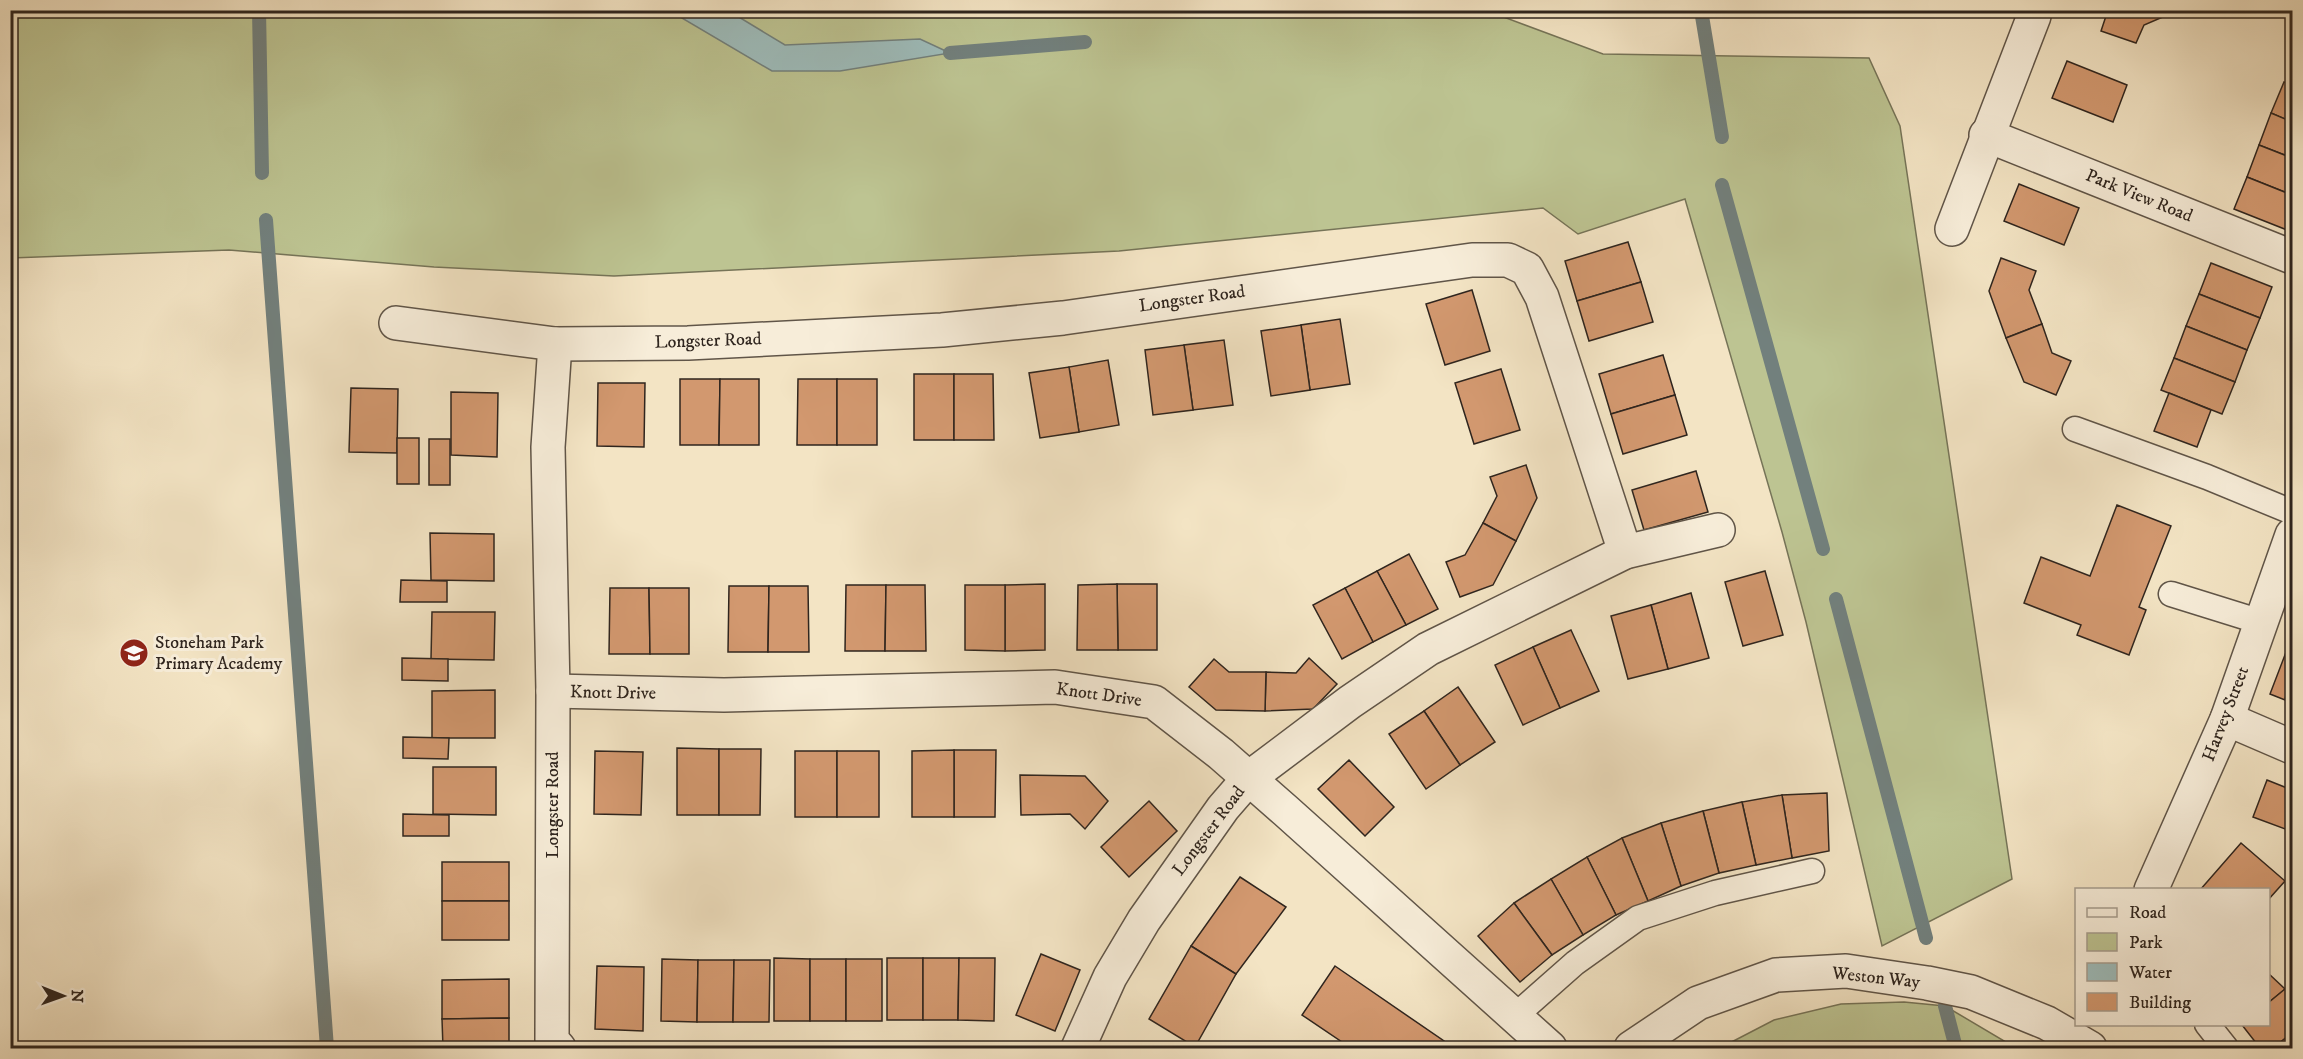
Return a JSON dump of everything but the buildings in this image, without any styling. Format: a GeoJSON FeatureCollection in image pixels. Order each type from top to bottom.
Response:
{"type":"FeatureCollection","features":[{"type":"Feature","properties":{"kind":"street"},"geometry":{"type":"LineString","coordinates":[[1952,229],[1986,135],[2034,16]]}},
{"type":"Feature","properties":{"kind":"street","name":"Park View Road"},"geometry":{"type":"LineString","coordinates":[[1986,135],[2292,257]]}},
{"type":"Feature","properties":{"kind":"street","name":"Longster Road"},"geometry":{"type":"LineString","coordinates":[[396,323],[555,344],[688,343],[942,330],[1063,318],[1472,260],[1508,260],[1527,269],[1542,297],[1625,552]]}},
{"type":"Feature","properties":{"kind":"street","name":"Longster Road"},"geometry":{"type":"LineString","coordinates":[[555,344],[548,447],[553,691],[552,1040],[560,1048]]}},
{"type":"Feature","properties":{"kind":"street","name":"Longster Road"},"geometry":{"type":"LineString","coordinates":[[1078,1048],[1110,977],[1144,920],[1223,808],[1249,778],[1350,702],[1428,649],[1625,552],[1718,530]]}},
{"type":"Feature","properties":{"kind":"street","name":"Harvey Street"},"geometry":{"type":"LineString","coordinates":[[2152,888],[2227,719],[2292,535]]}},
{"type":"Feature","properties":{"kind":"street","name":"Knott Drive"},"geometry":{"type":"LineString","coordinates":[[553,691],[724,695],[1055,687],[1154,702],[1249,778],[1550,1048]]}},
{"type":"Feature","properties":{"kind":"street"},"geometry":{"type":"LineString","coordinates":[[2227,719],[2292,747]]}},
{"type":"Feature","properties":{"kind":"street","name":"Weston Way"},"geometry":{"type":"LineString","coordinates":[[1631,1048],[1698,1003],[1776,975],[1846,971],[1971,992],[2091,1039]]}},
{"type":"Feature","properties":{"kind":"lane"},"geometry":{"type":"LineString","coordinates":[[2075,429],[2207,477],[2292,512]]}},
{"type":"Feature","properties":{"kind":"lane"},"geometry":{"type":"LineString","coordinates":[[2171,594],[2261,622]]}},
{"type":"Feature","properties":{"kind":"lane"},"geometry":{"type":"LineString","coordinates":[[1515,1016],[1575,963],[1638,918],[1715,893],[1812,871]]}},
{"type":"Feature","properties":{"kind":"lane"},"geometry":{"type":"LineString","coordinates":[[2209,1026],[2226,1048]]}},
{"type":"Feature","properties":{"kind":"green space"},"geometry":{"type":"Polygon","coordinates":[[[1495,10],[1498,15],[1603,54],[1869,58],[1900,126],[2012,879],[1882,946],[1806,622],[1685,199],[1578,234],[1543,208],[1119,251],[614,276],[434,267],[229,250],[11,258],[10,11],[1495,10]]]}},
{"type":"Feature","properties":{"kind":"green space"},"geometry":{"type":"Polygon","coordinates":[[[1904,1002],[1945,1006],[2016,1048],[1720,1048],[1774,1020],[1841,1004],[1904,1002]]]}},
{"type":"Feature","properties":{"kind":"water"},"geometry":{"type":"Polygon","coordinates":[[[670,11],[729,11],[785,45],[920,39],[950,53],[840,71],[772,71],[670,11]]]}},
{"type":"Feature","properties":{"kind":"waterway"},"geometry":{"type":"LineString","coordinates":[[259,10],[262,173]]}},
{"type":"Feature","properties":{"kind":"waterway"},"geometry":{"type":"LineString","coordinates":[[1701,10],[1722,137]]}},
{"type":"Feature","properties":{"kind":"waterway"},"geometry":{"type":"LineString","coordinates":[[950,53],[1085,42]]}},
{"type":"Feature","properties":{"kind":"waterway"},"geometry":{"type":"LineString","coordinates":[[1722,185],[1823,549]]}},
{"type":"Feature","properties":{"kind":"waterway"},"geometry":{"type":"LineString","coordinates":[[266,220],[327,1048]]}},
{"type":"Feature","properties":{"kind":"waterway"},"geometry":{"type":"LineString","coordinates":[[1836,599],[1926,938]]}},
{"type":"Feature","properties":{"kind":"waterway"},"geometry":{"type":"LineString","coordinates":[[1945,1006],[1956,1048]]}},
{"type":"Feature","properties":{"kind":"place","name":"Stoneham Park Primary Academy"},"geometry":{"type":"Point","coordinates":[134,653]}}]}
